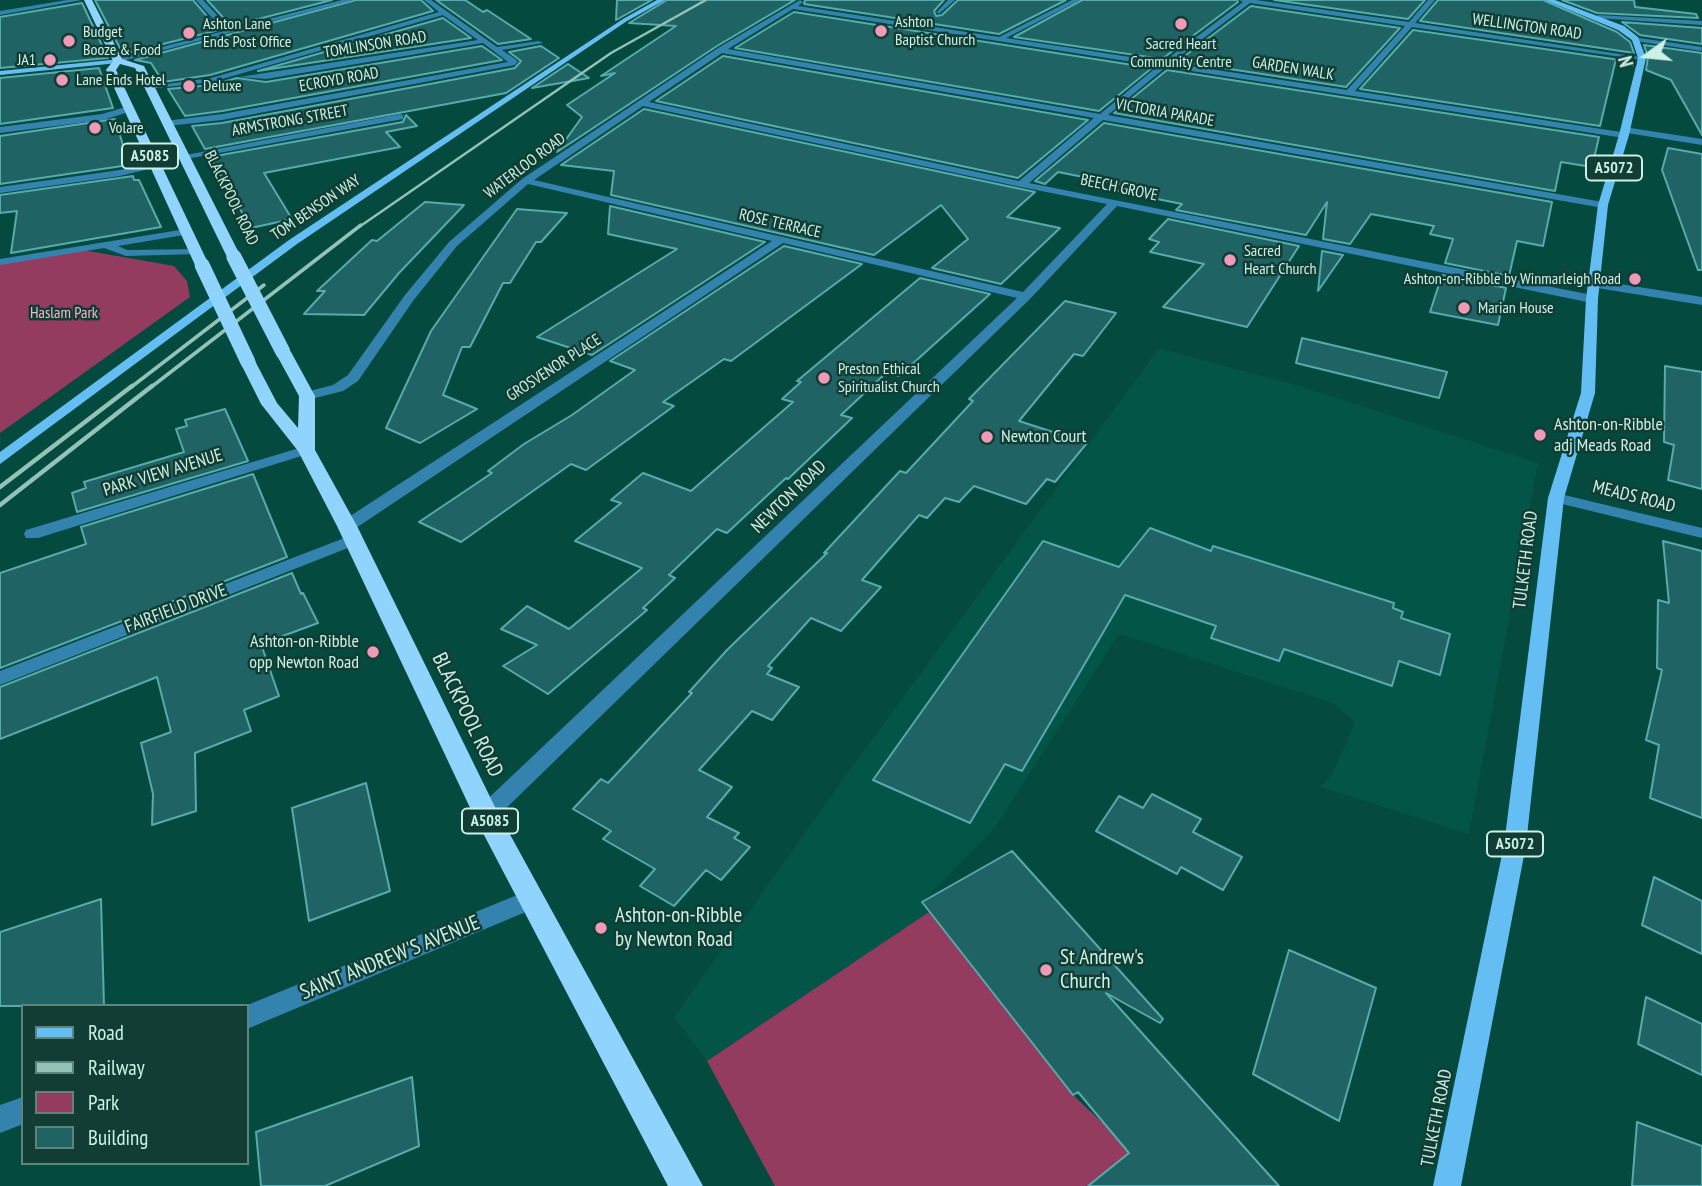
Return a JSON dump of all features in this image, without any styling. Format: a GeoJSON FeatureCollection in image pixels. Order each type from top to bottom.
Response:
{"type":"FeatureCollection","features":[{"type":"Feature","properties":{"kind":"highway","name":"BLACKPOOL ROAD"},"geometry":{"type":"LineString","coordinates":[[88,0],[118,61]]}},
{"type":"Feature","properties":{"kind":"highway","name":"BLACKPOOL ROAD"},"geometry":{"type":"LineString","coordinates":[[118,61],[139,66],[307,396],[306,450]]}},
{"type":"Feature","properties":{"kind":"highway","name":"BLACKPOOL ROAD"},"geometry":{"type":"LineString","coordinates":[[118,61],[111,70],[268,404],[306,450],[486,814],[686,1186]]}},
{"type":"Feature","properties":{"kind":"main road","name":"TOM BENSON WAY"},"geometry":{"type":"LineString","coordinates":[[0,459],[293,242],[625,20],[662,0]]}},
{"type":"Feature","properties":{"kind":"main road"},"geometry":{"type":"LineString","coordinates":[[1548,0],[1621,28],[1635,39],[1642,58]]}},
{"type":"Feature","properties":{"kind":"main road","name":"TULKETH ROAD"},"geometry":{"type":"LineString","coordinates":[[1447,1186],[1515,845],[1556,498],[1588,393],[1594,291],[1603,205],[1642,58]]}},
{"type":"Feature","properties":{"kind":"main road"},"geometry":{"type":"LineString","coordinates":[[0,73],[118,61]]}},
{"type":"Feature","properties":{"kind":"street"},"geometry":{"type":"LineString","coordinates":[[0,13],[79,0]]}},
{"type":"Feature","properties":{"kind":"street"},"geometry":{"type":"LineString","coordinates":[[199,0],[229,32]]}},
{"type":"Feature","properties":{"kind":"street"},"geometry":{"type":"LineString","coordinates":[[118,61],[308,8],[350,0]]}},
{"type":"Feature","properties":{"kind":"street"},"geometry":{"type":"LineString","coordinates":[[427,0],[496,50],[538,43]]}},
{"type":"Feature","properties":{"kind":"street","name":"WATERLOO ROAD"},"geometry":{"type":"LineString","coordinates":[[307,396],[338,387],[353,378],[438,261],[453,244],[526,181],[721,50],[803,0]]}},
{"type":"Feature","properties":{"kind":"street"},"geometry":{"type":"LineString","coordinates":[[938,12],[952,0]]}},
{"type":"Feature","properties":{"kind":"street"},"geometry":{"type":"LineString","coordinates":[[1002,37],[1077,0]]}},
{"type":"Feature","properties":{"kind":"street","name":"WELLINGTON ROAD"},"geometry":{"type":"LineString","coordinates":[[1242,0],[1642,58]]}},
{"type":"Feature","properties":{"kind":"street"},"geometry":{"type":"LineString","coordinates":[[1308,9],[1320,0]]}},
{"type":"Feature","properties":{"kind":"street"},"geometry":{"type":"LineString","coordinates":[[1350,92],[1432,0]]}},
{"type":"Feature","properties":{"kind":"street"},"geometry":{"type":"LineString","coordinates":[[1021,184],[1166,63],[1249,1]]}},
{"type":"Feature","properties":{"kind":"street","name":"GARDEN WALK"},"geometry":{"type":"LineString","coordinates":[[792,7],[1350,92],[1702,142]]}},
{"type":"Feature","properties":{"kind":"street"},"geometry":{"type":"LineString","coordinates":[[148,87],[172,86],[229,75],[445,12]]}},
{"type":"Feature","properties":{"kind":"street"},"geometry":{"type":"LineString","coordinates":[[1598,17],[1702,23]]}},
{"type":"Feature","properties":{"kind":"street"},"geometry":{"type":"LineString","coordinates":[[1635,39],[1702,49]]}},
{"type":"Feature","properties":{"kind":"street","name":"TOMLINSON ROAD"},"geometry":{"type":"LineString","coordinates":[[229,75],[267,77],[484,41]]}},
{"type":"Feature","properties":{"kind":"street","name":"ECROYD ROAD"},"geometry":{"type":"LineString","coordinates":[[168,123],[222,117],[515,63],[496,50]]}},
{"type":"Feature","properties":{"kind":"street","name":"VICTORIA PARADE"},"geometry":{"type":"LineString","coordinates":[[721,50],[1603,205]]}},
{"type":"Feature","properties":{"kind":"street","name":"BEECH GROVE"},"geometry":{"type":"LineString","coordinates":[[641,103],[1114,203],[1594,291],[1702,301]]}},
{"type":"Feature","properties":{"kind":"street"},"geometry":{"type":"LineString","coordinates":[[0,130],[79,120],[129,109]]}},
{"type":"Feature","properties":{"kind":"street","name":"ARMSTRONG STREET"},"geometry":{"type":"LineString","coordinates":[[186,156],[400,117]]}},
{"type":"Feature","properties":{"kind":"street"},"geometry":{"type":"LineString","coordinates":[[0,190],[154,165]]}},
{"type":"Feature","properties":{"kind":"street","name":"ROSE TERRACE"},"geometry":{"type":"LineString","coordinates":[[526,181],[1026,296]]}},
{"type":"Feature","properties":{"kind":"street","name":"NEWTON ROAD"},"geometry":{"type":"LineString","coordinates":[[486,814],[1026,296],[1114,203]]}},
{"type":"Feature","properties":{"kind":"street"},"geometry":{"type":"LineString","coordinates":[[0,262],[186,232]]}},
{"type":"Feature","properties":{"kind":"street","name":"GROSVENOR PLACE"},"geometry":{"type":"LineString","coordinates":[[349,533],[781,240]]}},
{"type":"Feature","properties":{"kind":"street"},"geometry":{"type":"LineString","coordinates":[[103,245],[127,253],[199,259]]}},
{"type":"Feature","properties":{"kind":"street","name":"PARK VIEW AVENUE"},"geometry":{"type":"LineString","coordinates":[[32,534],[306,450]]}},
{"type":"Feature","properties":{"kind":"street","name":"MEADS ROAD"},"geometry":{"type":"LineString","coordinates":[[1556,498],[1702,533]]}},
{"type":"Feature","properties":{"kind":"street","name":"FAIRFIELD DRIVE"},"geometry":{"type":"LineString","coordinates":[[0,678],[349,533]]}},
{"type":"Feature","properties":{"kind":"street","name":"SAINT ANDREW'S AVENUE"},"geometry":{"type":"LineString","coordinates":[[248,1017],[533,899]]}},
{"type":"Feature","properties":{"kind":"street"},"geometry":{"type":"LineString","coordinates":[[0,1119],[21,1111]]}},
{"type":"Feature","properties":{"kind":"shaded area"},"geometry":{"type":"Polygon","coordinates":[[[1159,348],[1300,386],[1538,463],[1469,834],[1320,787],[1333,773],[1355,722],[1333,703],[1119,634],[994,829],[922,902],[929,912],[707,1061],[674,1017],[841,782],[1159,348]]]}},
{"type":"Feature","properties":{"kind":"green space","name":"Haslam Park"},"geometry":{"type":"Polygon","coordinates":[[[77,249],[174,266],[187,281],[190,297],[0,433],[0,262],[77,249]]]}},
{"type":"Feature","properties":{"kind":"green space"},"geometry":{"type":"Polygon","coordinates":[[[929,912],[1073,1095],[1107,1127],[1129,1153],[1088,1186],[775,1186],[707,1061],[929,912]]]}},
{"type":"Feature","properties":{"kind":"building"},"geometry":{"type":"Polygon","coordinates":[[[95,0],[193,0],[219,30],[123,54],[95,0]]]}},
{"type":"Feature","properties":{"kind":"building"},"geometry":{"type":"Polygon","coordinates":[[[207,0],[332,0],[231,26],[207,0]]]}},
{"type":"Feature","properties":{"kind":"building"},"geometry":{"type":"Polygon","coordinates":[[[356,0],[421,0],[433,11],[210,75],[163,82],[151,63],[135,60],[356,0]]]}},
{"type":"Feature","properties":{"kind":"building"},"geometry":{"type":"Polygon","coordinates":[[[436,0],[465,0],[483,12],[487,10],[531,39],[498,44],[436,0]]]}},
{"type":"Feature","properties":{"kind":"building"},"geometry":{"type":"Polygon","coordinates":[[[617,0],[652,0],[616,20],[617,0]]]}},
{"type":"Feature","properties":{"kind":"building"},"geometry":{"type":"Polygon","coordinates":[[[667,0],[795,0],[717,46],[557,152],[582,117],[567,105],[615,73],[601,76],[676,26],[629,23],[667,0]]]}},
{"type":"Feature","properties":{"kind":"building"},"geometry":{"type":"Polygon","coordinates":[[[805,0],[944,0],[934,11],[936,16],[942,15],[958,0],[1066,0],[999,34],[804,4],[805,0]]]}},
{"type":"Feature","properties":{"kind":"building"},"geometry":{"type":"Polygon","coordinates":[[[1082,0],[1238,2],[1162,59],[1014,37],[1082,0]]]}},
{"type":"Feature","properties":{"kind":"building"},"geometry":{"type":"Polygon","coordinates":[[[1274,0],[1425,0],[1408,19],[1274,0]]]}},
{"type":"Feature","properties":{"kind":"building"},"geometry":{"type":"Polygon","coordinates":[[[1438,0],[1543,0],[1617,32],[1630,42],[1634,53],[1420,21],[1438,0]]]}},
{"type":"Feature","properties":{"kind":"building"},"geometry":{"type":"Polygon","coordinates":[[[1562,0],[1634,0],[1635,7],[1696,14],[1698,18],[1597,13],[1562,0]]]}},
{"type":"Feature","properties":{"kind":"building"},"geometry":{"type":"Polygon","coordinates":[[[82,3],[108,58],[0,68],[0,17],[82,3]]]}},
{"type":"Feature","properties":{"kind":"building"},"geometry":{"type":"Polygon","coordinates":[[[1251,6],[1400,28],[1346,87],[1178,61],[1251,6]]]}},
{"type":"Feature","properties":{"kind":"building"},"geometry":{"type":"Polygon","coordinates":[[[794,12],[1152,68],[1099,111],[735,48],[794,12]]]}},
{"type":"Feature","properties":{"kind":"building"},"geometry":{"type":"Polygon","coordinates":[[[443,18],[471,38],[258,71],[443,18]]]}},
{"type":"Feature","properties":{"kind":"building"},"geometry":{"type":"Polygon","coordinates":[[[1622,22],[1702,28],[1702,44],[1640,35],[1622,22]]]}},
{"type":"Feature","properties":{"kind":"building"},"geometry":{"type":"Polygon","coordinates":[[[1413,30],[1616,59],[1600,126],[1360,89],[1413,30]]]}},
{"type":"Feature","properties":{"kind":"building"},"geometry":{"type":"Polygon","coordinates":[[[1644,45],[1702,53],[1702,135],[1671,80],[1646,70],[1648,57],[1644,45]]]}},
{"type":"Feature","properties":{"kind":"building"},"geometry":{"type":"Polygon","coordinates":[[[482,46],[502,60],[222,111],[185,116],[168,89],[212,85],[237,78],[266,82],[482,46]]]}},
{"type":"Feature","properties":{"kind":"building"},"geometry":{"type":"Polygon","coordinates":[[[541,46],[559,58],[506,93],[205,149],[192,126],[222,123],[515,68],[521,61],[509,52],[541,46]]]}},
{"type":"Feature","properties":{"kind":"building"},"geometry":{"type":"Polygon","coordinates":[[[723,56],[1088,120],[1018,178],[656,101],[723,56]]]}},
{"type":"Feature","properties":{"kind":"building"},"geometry":{"type":"Polygon","coordinates":[[[1617,60],[1634,62],[1633,66],[1617,60]]]}},
{"type":"Feature","properties":{"kind":"building"},"geometry":{"type":"Polygon","coordinates":[[[568,64],[589,78],[532,88],[568,64]]]}},
{"type":"Feature","properties":{"kind":"building"},"geometry":{"type":"Polygon","coordinates":[[[99,68],[113,108],[0,124],[0,78],[99,68]]]}},
{"type":"Feature","properties":{"kind":"building"},"geometry":{"type":"Polygon","coordinates":[[[1167,70],[1599,137],[1592,167],[1561,162],[1555,191],[1114,113],[1167,70]]]}},
{"type":"Feature","properties":{"kind":"building"},"geometry":{"type":"Polygon","coordinates":[[[644,109],[1035,192],[1007,217],[1060,228],[1001,284],[932,268],[968,239],[941,205],[874,255],[611,195],[614,171],[561,165],[644,109]]]}},
{"type":"Feature","properties":{"kind":"building"},"geometry":{"type":"Polygon","coordinates":[[[406,115],[417,126],[386,132],[400,147],[264,173],[292,219],[251,228],[210,157],[403,122],[406,115]]]}},
{"type":"Feature","properties":{"kind":"building"},"geometry":{"type":"Polygon","coordinates":[[[115,119],[129,165],[0,184],[0,136],[115,119]]]}},
{"type":"Feature","properties":{"kind":"building"},"geometry":{"type":"Polygon","coordinates":[[[1104,123],[1552,202],[1543,246],[1517,241],[1509,276],[1445,263],[1453,239],[1430,234],[1434,226],[1371,214],[1350,244],[1323,239],[1327,202],[1306,235],[1176,210],[1182,204],[1118,191],[1124,185],[1058,172],[1045,184],[1035,181],[1104,123]]]}},
{"type":"Feature","properties":{"kind":"building"},"geometry":{"type":"Polygon","coordinates":[[[1668,148],[1702,154],[1702,270],[1698,270],[1662,170],[1668,148]]]}},
{"type":"Feature","properties":{"kind":"building"},"geometry":{"type":"Polygon","coordinates":[[[133,176],[134,180],[139,180],[161,227],[11,253],[17,211],[0,213],[0,195],[133,176]]]}},
{"type":"Feature","properties":{"kind":"building"},"geometry":{"type":"Polygon","coordinates":[[[425,202],[464,205],[399,273],[364,315],[304,314],[325,291],[317,291],[372,240],[377,241],[425,202]]]}},
{"type":"Feature","properties":{"kind":"building"},"geometry":{"type":"Polygon","coordinates":[[[610,206],[765,242],[592,355],[537,337],[677,249],[608,234],[610,206]]]}},
{"type":"Feature","properties":{"kind":"building"},"geometry":{"type":"Polygon","coordinates":[[[517,209],[567,213],[541,242],[536,242],[510,283],[503,283],[470,347],[462,347],[443,395],[477,409],[420,443],[386,428],[431,331],[517,209]]]}},
{"type":"Feature","properties":{"kind":"building"},"geometry":{"type":"Polygon","coordinates":[[[1168,219],[1299,246],[1247,327],[1163,307],[1204,264],[1150,252],[1159,242],[1149,239],[1168,219]]]}},
{"type":"Feature","properties":{"kind":"building"},"geometry":{"type":"Polygon","coordinates":[[[784,246],[862,264],[731,361],[724,359],[663,402],[674,406],[586,470],[571,464],[461,542],[419,522],[492,473],[488,471],[524,444],[572,415],[635,370],[610,361],[784,246]]]}},
{"type":"Feature","properties":{"kind":"building"},"geometry":{"type":"Polygon","coordinates":[[[1322,251],[1343,255],[1318,291],[1322,251]]]}},
{"type":"Feature","properties":{"kind":"building"},"geometry":{"type":"Polygon","coordinates":[[[1442,275],[1506,288],[1498,325],[1430,312],[1442,275]]]}},
{"type":"Feature","properties":{"kind":"building"},"geometry":{"type":"Polygon","coordinates":[[[920,278],[990,294],[899,376],[886,373],[841,415],[852,418],[788,479],[727,533],[717,529],[669,575],[675,578],[643,608],[647,610],[548,694],[503,666],[537,645],[501,629],[527,606],[569,629],[642,568],[575,541],[621,503],[611,500],[643,473],[691,491],[793,402],[782,399],[801,382],[797,381],[920,278]]]}},
{"type":"Feature","properties":{"kind":"building"},"geometry":{"type":"Polygon","coordinates":[[[1065,301],[1116,313],[1083,356],[1074,354],[1019,421],[1087,443],[1055,482],[1047,479],[1026,504],[974,486],[959,502],[945,498],[927,518],[919,515],[862,580],[881,587],[841,631],[811,618],[768,666],[772,668],[767,674],[799,687],[772,720],[752,711],[699,770],[732,787],[707,817],[739,833],[734,838],[750,847],[721,880],[706,870],[674,906],[640,886],[655,869],[603,839],[611,831],[573,809],[601,779],[608,783],[692,693],[689,692],[727,650],[827,553],[824,553],[900,471],[906,473],[973,401],[969,399],[1065,301]]]}},
{"type":"Feature","properties":{"kind":"building"},"geometry":{"type":"Polygon","coordinates":[[[1302,338],[1447,372],[1439,398],[1296,363],[1302,338]]]}},
{"type":"Feature","properties":{"kind":"building"},"geometry":{"type":"Polygon","coordinates":[[[1665,366],[1702,372],[1702,489],[1668,480],[1674,445],[1664,442],[1665,366]]]}},
{"type":"Feature","properties":{"kind":"building"},"geometry":{"type":"Polygon","coordinates":[[[225,409],[248,461],[77,512],[72,493],[86,488],[84,482],[184,452],[176,429],[187,426],[185,420],[225,409]]]}},
{"type":"Feature","properties":{"kind":"building"},"geometry":{"type":"Polygon","coordinates":[[[253,474],[287,557],[0,668],[0,573],[86,544],[81,527],[253,474]]]}},
{"type":"Feature","properties":{"kind":"building"},"geometry":{"type":"Polygon","coordinates":[[[1150,528],[1211,551],[1213,546],[1394,603],[1393,608],[1403,612],[1401,618],[1450,634],[1440,675],[1399,661],[1392,686],[1284,649],[1279,661],[1211,638],[1216,626],[1125,595],[1022,771],[1005,764],[970,823],[873,780],[1043,541],[1119,567],[1150,528]]]}},
{"type":"Feature","properties":{"kind":"building"},"geometry":{"type":"Polygon","coordinates":[[[1663,541],[1702,551],[1702,818],[1650,798],[1659,745],[1646,740],[1662,670],[1657,668],[1658,600],[1669,603],[1663,541]]]}},
{"type":"Feature","properties":{"kind":"building"},"geometry":{"type":"Polygon","coordinates":[[[292,573],[318,623],[261,644],[279,696],[244,710],[251,731],[195,753],[196,811],[152,825],[153,794],[141,743],[171,732],[157,677],[0,739],[0,687],[292,573]]]}},
{"type":"Feature","properties":{"kind":"building"},"geometry":{"type":"Polygon","coordinates":[[[366,783],[390,891],[309,921],[292,808],[366,783]]]}},
{"type":"Feature","properties":{"kind":"building"},"geometry":{"type":"Polygon","coordinates":[[[1152,794],[1201,819],[1193,832],[1242,857],[1223,890],[1181,867],[1177,874],[1096,831],[1119,796],[1143,808],[1152,794]]]}},
{"type":"Feature","properties":{"kind":"building","name":"St Andrew's Church"},"geometry":{"type":"Polygon","coordinates":[[[1012,851],[1163,1019],[1160,1023],[1106,993],[1279,1186],[1088,1186],[1129,1153],[1078,1092],[1073,1095],[922,902],[1012,851]]]}},
{"type":"Feature","properties":{"kind":"building"},"geometry":{"type":"Polygon","coordinates":[[[1654,877],[1702,901],[1702,954],[1642,925],[1654,877]]]}},
{"type":"Feature","properties":{"kind":"building"},"geometry":{"type":"Polygon","coordinates":[[[101,899],[104,1004],[0,1006],[0,932],[101,899]]]}},
{"type":"Feature","properties":{"kind":"building"},"geometry":{"type":"Polygon","coordinates":[[[1289,950],[1376,988],[1339,1121],[1253,1074],[1289,950]]]}},
{"type":"Feature","properties":{"kind":"building"},"geometry":{"type":"Polygon","coordinates":[[[1646,997],[1702,1024],[1702,1075],[1638,1044],[1646,997]]]}},
{"type":"Feature","properties":{"kind":"building"},"geometry":{"type":"Polygon","coordinates":[[[412,1077],[419,1146],[325,1186],[261,1186],[256,1132],[412,1077]]]}},
{"type":"Feature","properties":{"kind":"building"},"geometry":{"type":"Polygon","coordinates":[[[1637,1122],[1702,1146],[1702,1186],[1632,1186],[1637,1122]]]}},
{"type":"Feature","properties":{"kind":"railway"},"geometry":{"type":"LineString","coordinates":[[359,227],[611,53],[706,0]]}},
{"type":"Feature","properties":{"kind":"railway"},"geometry":{"type":"LineString","coordinates":[[150,388],[361,225]]}},
{"type":"Feature","properties":{"kind":"railway"},"geometry":{"type":"LineString","coordinates":[[130,388],[264,285]]}},
{"type":"Feature","properties":{"kind":"railway"},"geometry":{"type":"LineString","coordinates":[[0,487],[132,386]]}},
{"type":"Feature","properties":{"kind":"railway"},"geometry":{"type":"LineString","coordinates":[[0,505],[152,386]]}},
{"type":"Feature","properties":{"kind":"place","name":"Sacred Heart Community Centre"},"geometry":{"type":"Point","coordinates":[1181,24]}},
{"type":"Feature","properties":{"kind":"place","name":"Ashton Baptist Church"},"geometry":{"type":"Point","coordinates":[881,31]}},
{"type":"Feature","properties":{"kind":"place","name":"Ashton Lane Ends Post Office"},"geometry":{"type":"Point","coordinates":[189,33]}},
{"type":"Feature","properties":{"kind":"place","name":"Budget Booze & Food"},"geometry":{"type":"Point","coordinates":[69,41]}},
{"type":"Feature","properties":{"kind":"place","name":"JA1"},"geometry":{"type":"Point","coordinates":[50,60]}},
{"type":"Feature","properties":{"kind":"place","name":"Lane Ends Hotel"},"geometry":{"type":"Point","coordinates":[62,80]}},
{"type":"Feature","properties":{"kind":"place","name":"Deluxe"},"geometry":{"type":"Point","coordinates":[189,86]}},
{"type":"Feature","properties":{"kind":"place","name":"Volare"},"geometry":{"type":"Point","coordinates":[95,128]}},
{"type":"Feature","properties":{"kind":"place","name":"Sacred Heart Church"},"geometry":{"type":"Point","coordinates":[1230,260]}},
{"type":"Feature","properties":{"kind":"place","name":"Ashton-on-Ribble by Winmarleigh Road"},"geometry":{"type":"Point","coordinates":[1635,279]}},
{"type":"Feature","properties":{"kind":"place","name":"Marian House"},"geometry":{"type":"Point","coordinates":[1464,308]}},
{"type":"Feature","properties":{"kind":"place","name":"Preston Ethical Spiritualist Church"},"geometry":{"type":"Point","coordinates":[824,378]}},
{"type":"Feature","properties":{"kind":"place","name":"Ashton-on-Ribble adj Meads Road"},"geometry":{"type":"Point","coordinates":[1540,435]}},
{"type":"Feature","properties":{"kind":"place","name":"Newton Court"},"geometry":{"type":"Point","coordinates":[987,437]}},
{"type":"Feature","properties":{"kind":"place","name":"Ashton-on-Ribble opp Newton Road"},"geometry":{"type":"Point","coordinates":[373,652]}},
{"type":"Feature","properties":{"kind":"place","name":"Ashton-on-Ribble by Newton Road"},"geometry":{"type":"Point","coordinates":[601,928]}},
{"type":"Feature","properties":{"kind":"place","name":"St Andrew's Church"},"geometry":{"type":"Point","coordinates":[1046,970]}}]}
